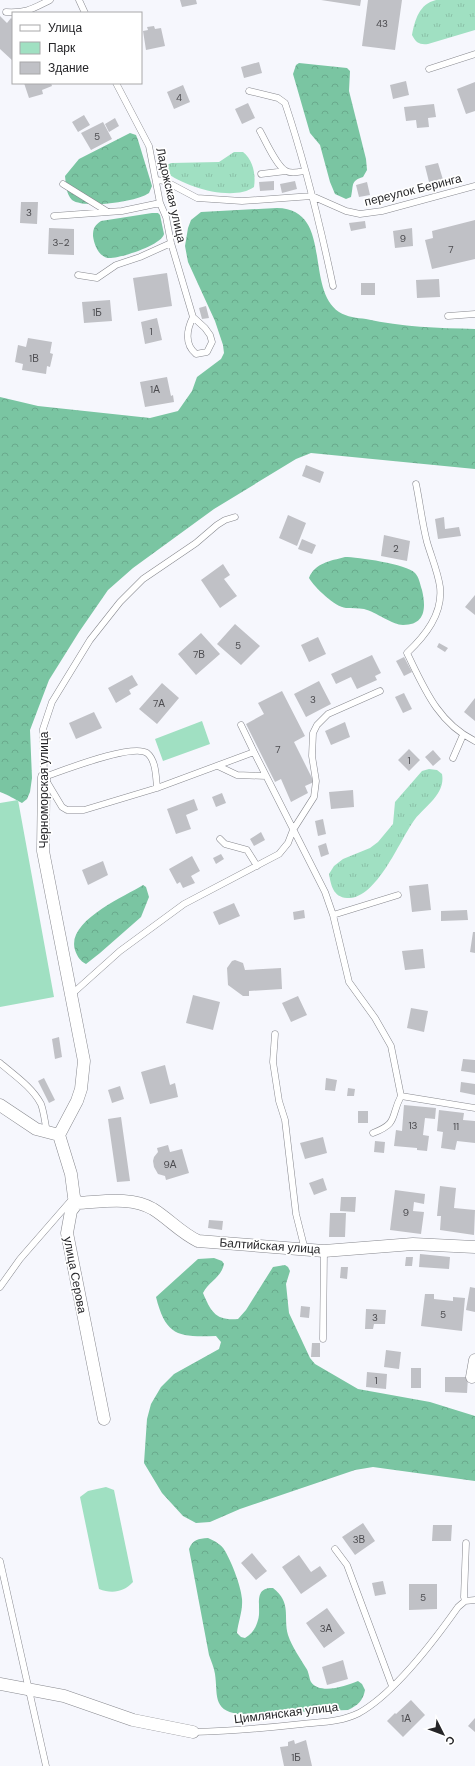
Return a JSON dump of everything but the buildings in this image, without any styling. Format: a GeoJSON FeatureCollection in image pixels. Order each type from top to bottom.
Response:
{"type":"FeatureCollection","features":[{"type":"Feature","properties":{"kind":"street","name":"Черноморская улица"},"geometry":{"type":"LineString","coordinates":[[44,777],[44,851],[84,1061],[81,1089],[77,1101],[53,1134]]}},
{"type":"Feature","properties":{"kind":"street"},"geometry":{"type":"LineString","coordinates":[[0,1106],[36,1128],[53,1134],[71,1174],[75,1200]]}},
{"type":"Feature","properties":{"kind":"street","name":"Балтийская улица"},"geometry":{"type":"LineString","coordinates":[[75,1200],[128,1201],[152,1208],[181,1231],[198,1241],[324,1251],[413,1244],[475,1248]]}},
{"type":"Feature","properties":{"kind":"street","name":"улица Серова"},"geometry":{"type":"LineString","coordinates":[[75,1200],[71,1211],[67,1233],[104,1419]]}},
{"type":"Feature","properties":{"kind":"street"},"geometry":{"type":"LineString","coordinates":[[472,1377],[475,1360]]}},
{"type":"Feature","properties":{"kind":"street"},"geometry":{"type":"LineString","coordinates":[[0,1684],[28,1691],[64,1696],[133,1720],[193,1732]]}},
{"type":"Feature","properties":{"kind":"lane"},"geometry":{"type":"LineString","coordinates":[[26,12],[50,0]]}},
{"type":"Feature","properties":{"kind":"lane"},"geometry":{"type":"LineString","coordinates":[[79,0],[85,12]]}},
{"type":"Feature","properties":{"kind":"lane"},"geometry":{"type":"LineString","coordinates":[[6,12],[12,12]]}},
{"type":"Feature","properties":{"kind":"lane"},"geometry":{"type":"LineString","coordinates":[[429,70],[475,54]]}},
{"type":"Feature","properties":{"kind":"lane","name":"Ладожская улица"},"geometry":{"type":"LineString","coordinates":[[117,84],[149,146],[160,203],[166,217],[171,243],[193,317],[210,335],[212,342],[207,352],[202,354],[196,354],[189,345],[189,326],[193,317]]}},
{"type":"Feature","properties":{"kind":"lane"},"geometry":{"type":"LineString","coordinates":[[249,91],[278,98],[285,103],[302,152],[305,171],[322,231],[333,286]]}},
{"type":"Feature","properties":{"kind":"lane"},"geometry":{"type":"LineString","coordinates":[[260,131],[280,166],[286,171]]}},
{"type":"Feature","properties":{"kind":"lane"},"geometry":{"type":"LineString","coordinates":[[261,174],[286,171],[305,171]]}},
{"type":"Feature","properties":{"kind":"lane"},"geometry":{"type":"LineString","coordinates":[[156,180],[165,181],[197,198],[242,201],[312,196]]}},
{"type":"Feature","properties":{"kind":"lane"},"geometry":{"type":"LineString","coordinates":[[63,184],[108,212]]}},
{"type":"Feature","properties":{"kind":"lane","name":"переулок Беринга"},"geometry":{"type":"LineString","coordinates":[[312,196],[346,211],[360,214],[382,211],[475,186]]}},
{"type":"Feature","properties":{"kind":"lane"},"geometry":{"type":"LineString","coordinates":[[54,216],[122,211],[160,203]]}},
{"type":"Feature","properties":{"kind":"lane"},"geometry":{"type":"LineString","coordinates":[[78,276],[97,278],[116,265],[140,257],[171,243]]}},
{"type":"Feature","properties":{"kind":"lane"},"geometry":{"type":"LineString","coordinates":[[448,316],[475,314]]}},
{"type":"Feature","properties":{"kind":"lane"},"geometry":{"type":"LineString","coordinates":[[416,484],[426,540],[440,586],[438,612],[431,625],[416,645],[407,653],[433,705],[463,735],[475,741]]}},
{"type":"Feature","properties":{"kind":"lane","name":"Черноморская улица"},"geometry":{"type":"LineString","coordinates":[[44,777],[43,729],[52,702],[90,640],[120,602],[143,579],[196,543],[217,525],[234,517]]}},
{"type":"Feature","properties":{"kind":"lane"},"geometry":{"type":"LineString","coordinates":[[72,994],[120,951],[184,904],[279,854],[288,843],[293,830],[314,797],[316,781],[312,756],[313,733],[317,725],[328,714],[380,691]]}},
{"type":"Feature","properties":{"kind":"lane"},"geometry":{"type":"LineString","coordinates":[[241,725],[325,892],[333,915],[349,982],[391,1046],[402,1096],[396,1105],[391,1122],[387,1128],[373,1133]]}},
{"type":"Feature","properties":{"kind":"lane"},"geometry":{"type":"LineString","coordinates":[[453,758],[463,735]]}},
{"type":"Feature","properties":{"kind":"lane"},"geometry":{"type":"LineString","coordinates":[[158,788],[154,764],[148,754],[141,751],[126,752],[96,759],[44,777],[62,807],[67,810],[74,811],[84,810],[158,788],[254,752]]}},
{"type":"Feature","properties":{"kind":"lane"},"geometry":{"type":"LineString","coordinates":[[218,766],[237,775],[266,776]]}},
{"type":"Feature","properties":{"kind":"lane"},"geometry":{"type":"LineString","coordinates":[[220,839],[225,844],[247,850],[258,866]]}},
{"type":"Feature","properties":{"kind":"lane"},"geometry":{"type":"LineString","coordinates":[[333,915],[398,895]]}},
{"type":"Feature","properties":{"kind":"lane"},"geometry":{"type":"LineString","coordinates":[[275,1034],[273,1062],[279,1101],[285,1120],[296,1214],[305,1250]]}},
{"type":"Feature","properties":{"kind":"lane"},"geometry":{"type":"LineString","coordinates":[[0,1063],[26,1085],[37,1098],[53,1134]]}},
{"type":"Feature","properties":{"kind":"lane"},"geometry":{"type":"LineString","coordinates":[[402,1096],[475,1108]]}},
{"type":"Feature","properties":{"kind":"lane"},"geometry":{"type":"LineString","coordinates":[[0,1287],[20,1259],[75,1200]]}},
{"type":"Feature","properties":{"kind":"lane"},"geometry":{"type":"LineString","coordinates":[[323,1339],[324,1251]]}},
{"type":"Feature","properties":{"kind":"lane"},"geometry":{"type":"LineString","coordinates":[[466,1543],[464,1597],[465,1601],[475,1600]]}},
{"type":"Feature","properties":{"kind":"lane"},"geometry":{"type":"LineString","coordinates":[[335,1549],[347,1564],[392,1686]]}},
{"type":"Feature","properties":{"kind":"lane"},"geometry":{"type":"LineString","coordinates":[[0,1561],[46,1766]]}},
{"type":"Feature","properties":{"kind":"lane","name":"Цимлянская улица"},"geometry":{"type":"LineString","coordinates":[[193,1732],[251,1730],[340,1720],[358,1713],[392,1686],[424,1652],[458,1607],[465,1601]]}},
{"type":"Feature","properties":{"kind":"green space"},"geometry":{"type":"Polygon","coordinates":[[[436,0],[475,0],[475,30],[428,44],[420,44],[417,42],[412,35],[416,18],[426,5],[436,0]]]}},
{"type":"Feature","properties":{"kind":"green space"},"geometry":{"type":"Polygon","coordinates":[[[299,63],[347,68],[350,71],[349,91],[366,159],[367,170],[363,177],[354,182],[351,197],[346,199],[335,194],[330,182],[320,145],[310,133],[293,74],[296,65],[299,63]]]}},
{"type":"Feature","properties":{"kind":"green space"},"geometry":{"type":"Polygon","coordinates":[[[130,133],[136,135],[138,140],[152,186],[149,193],[123,202],[87,204],[78,203],[72,200],[67,192],[65,176],[79,159],[130,133]]]}},
{"type":"Feature","properties":{"kind":"green space"},"geometry":{"type":"Polygon","coordinates":[[[234,152],[243,152],[249,159],[253,168],[255,177],[254,187],[245,191],[222,193],[209,191],[184,183],[166,172],[167,165],[171,163],[219,162],[234,152]]]}},
{"type":"Feature","properties":{"kind":"green space"},"geometry":{"type":"Polygon","coordinates":[[[277,208],[295,212],[306,221],[312,235],[323,286],[329,301],[339,312],[352,317],[393,324],[434,328],[475,329],[475,469],[311,453],[296,459],[214,509],[133,568],[108,590],[79,632],[49,680],[30,730],[32,778],[30,792],[27,799],[22,803],[0,792],[0,397],[38,406],[150,418],[178,411],[192,391],[197,377],[221,359],[224,353],[223,345],[215,321],[188,262],[185,246],[191,220],[201,212],[277,208]]]}},
{"type":"Feature","properties":{"kind":"green space"},"geometry":{"type":"Polygon","coordinates":[[[158,213],[160,215],[164,234],[156,243],[130,254],[113,258],[105,257],[99,252],[94,243],[93,236],[94,229],[99,222],[158,213]]]}},
{"type":"Feature","properties":{"kind":"green space"},"geometry":{"type":"Polygon","coordinates":[[[345,557],[360,558],[392,564],[415,573],[418,576],[424,603],[423,614],[420,618],[416,622],[403,625],[389,621],[364,609],[341,607],[325,596],[309,578],[315,569],[324,563],[345,557]]]}},
{"type":"Feature","properties":{"kind":"green space"},"geometry":{"type":"Polygon","coordinates":[[[202,721],[210,744],[163,761],[155,739],[202,721]]]}},
{"type":"Feature","properties":{"kind":"green space"},"geometry":{"type":"Polygon","coordinates":[[[429,769],[437,770],[442,774],[441,788],[433,800],[417,816],[386,868],[377,880],[368,890],[358,896],[347,898],[336,893],[332,886],[329,874],[334,866],[343,859],[370,848],[378,842],[393,824],[395,802],[422,771],[429,769]]]}},
{"type":"Feature","properties":{"kind":"green space"},"geometry":{"type":"Polygon","coordinates":[[[18,800],[54,997],[0,1007],[0,803],[18,800]]]}},
{"type":"Feature","properties":{"kind":"green space"},"geometry":{"type":"Polygon","coordinates":[[[143,885],[146,887],[149,897],[141,917],[86,964],[82,961],[75,950],[75,939],[79,929],[98,911],[143,885]]]}},
{"type":"Feature","properties":{"kind":"green space"},"geometry":{"type":"Polygon","coordinates":[[[214,1258],[222,1261],[224,1264],[218,1276],[208,1285],[203,1293],[212,1310],[219,1317],[238,1319],[246,1310],[273,1267],[285,1265],[290,1271],[286,1284],[289,1313],[310,1358],[315,1364],[358,1389],[430,1402],[475,1416],[475,1481],[373,1467],[355,1470],[240,1509],[210,1522],[196,1523],[183,1516],[162,1493],[144,1463],[147,1419],[151,1404],[161,1387],[174,1374],[219,1349],[221,1342],[216,1336],[192,1336],[183,1335],[176,1332],[164,1320],[156,1297],[198,1259],[214,1258]]]}},
{"type":"Feature","properties":{"kind":"green space"},"geometry":{"type":"Polygon","coordinates":[[[106,1487],[114,1490],[133,1582],[122,1590],[113,1592],[99,1589],[80,1497],[88,1491],[106,1487]]]}},
{"type":"Feature","properties":{"kind":"green space"},"geometry":{"type":"Polygon","coordinates":[[[208,1538],[218,1543],[224,1549],[238,1581],[242,1603],[237,1633],[241,1637],[245,1638],[252,1633],[258,1620],[260,1595],[262,1591],[273,1588],[283,1599],[286,1610],[288,1635],[307,1670],[311,1682],[315,1686],[327,1689],[340,1687],[358,1681],[362,1684],[365,1690],[363,1697],[357,1704],[348,1710],[238,1714],[224,1709],[220,1705],[217,1694],[215,1671],[209,1655],[189,1549],[192,1543],[196,1540],[208,1538]]]}}]}
